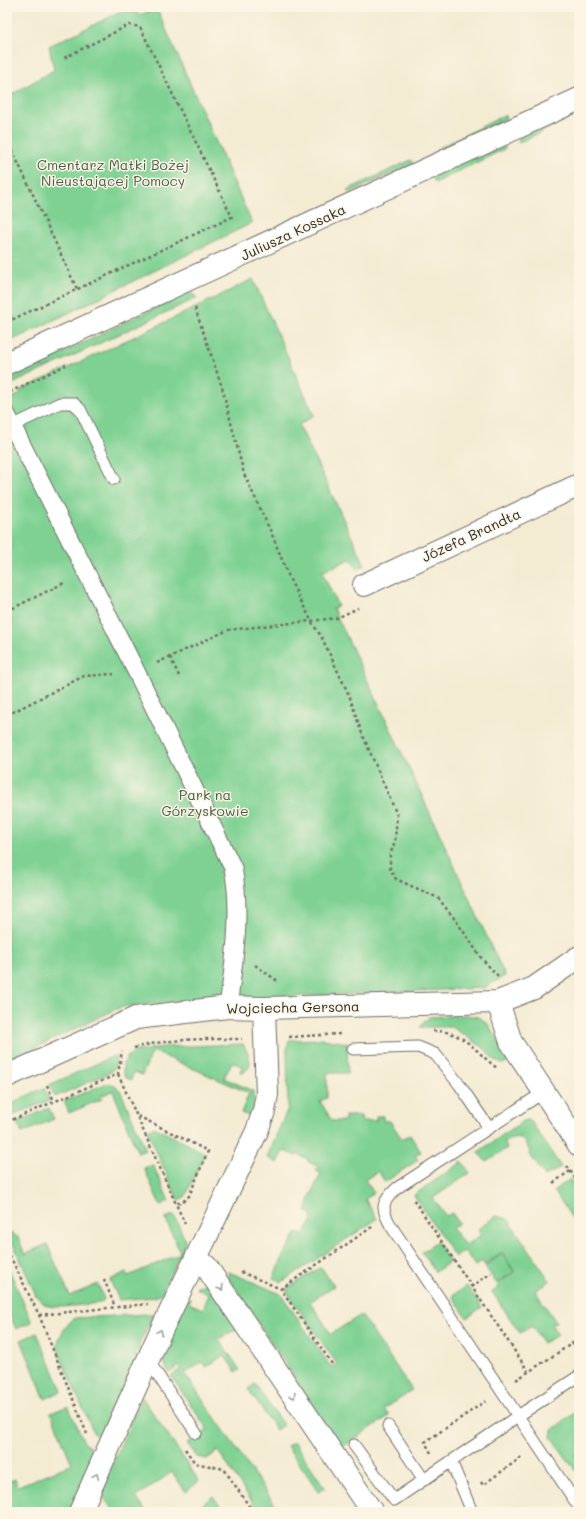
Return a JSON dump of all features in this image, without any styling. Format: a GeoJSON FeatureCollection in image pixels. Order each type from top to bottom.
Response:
{"type":"FeatureCollection","features":[{"type":"Feature","properties":{"kind":"street","name":"Juliusza Kossaka"},"geometry":{"type":"LineString","coordinates":[[7,363],[579,99]]}},
{"type":"Feature","properties":{"kind":"street"},"geometry":{"type":"LineString","coordinates":[[9,421],[137,673],[232,868],[235,878],[237,931],[228,1007]]}},
{"type":"Feature","properties":{"kind":"street","name":"Józefa Brandta"},"geometry":{"type":"LineString","coordinates":[[364,585],[579,485]]}},
{"type":"Feature","properties":{"kind":"street","name":"Wojciecha Gersona"},"geometry":{"type":"LineString","coordinates":[[7,1076],[136,1018],[228,1007],[264,1008],[498,1002],[534,988],[579,957]]}},
{"type":"Feature","properties":{"kind":"street"},"geometry":{"type":"LineString","coordinates":[[498,1002],[511,1042],[579,1145]]}},
{"type":"Feature","properties":{"kind":"street"},"geometry":{"type":"LineString","coordinates":[[80,1512],[148,1360],[257,1131],[264,1111],[267,1094],[264,1008]]}},
{"type":"Feature","properties":{"kind":"street"},"geometry":{"type":"LineString","coordinates":[[196,1258],[206,1266],[372,1512]]}},
{"type":"Feature","properties":{"kind":"lane"},"geometry":{"type":"LineString","coordinates":[[9,421],[60,403],[73,403],[80,409],[114,479]]}},
{"type":"Feature","properties":{"kind":"lane"},"geometry":{"type":"LineString","coordinates":[[353,1049],[418,1047],[435,1054],[459,1084],[489,1128]]}},
{"type":"Feature","properties":{"kind":"lane"},"geometry":{"type":"LineString","coordinates":[[544,1092],[397,1188],[385,1199],[384,1205],[385,1216],[391,1226],[579,1507]]}},
{"type":"Feature","properties":{"kind":"lane"},"geometry":{"type":"LineString","coordinates":[[148,1360],[196,1433]]}},
{"type":"Feature","properties":{"kind":"lane"},"geometry":{"type":"LineString","coordinates":[[354,1445],[394,1500],[579,1376]]}},
{"type":"Feature","properties":{"kind":"lane"},"geometry":{"type":"LineString","coordinates":[[388,1426],[424,1480]]}},
{"type":"Feature","properties":{"kind":"lane"},"geometry":{"type":"LineString","coordinates":[[451,1461],[472,1512]]}},
{"type":"Feature","properties":{"kind":"path"},"geometry":{"type":"LineString","coordinates":[[7,322],[232,217],[140,27],[129,26],[62,59]]}},
{"type":"Feature","properties":{"kind":"path"},"geometry":{"type":"LineString","coordinates":[[7,139],[77,289]]}},
{"type":"Feature","properties":{"kind":"path"},"geometry":{"type":"LineString","coordinates":[[195,308],[222,387],[244,474],[271,532],[291,582],[314,626],[321,636],[349,695],[361,731],[397,815],[395,841],[390,855],[390,869],[396,879],[438,898],[457,922],[482,959],[500,978]]}},
{"type":"Feature","properties":{"kind":"path"},"geometry":{"type":"LineString","coordinates":[[7,611],[86,572]]}},
{"type":"Feature","properties":{"kind":"path"},"geometry":{"type":"LineString","coordinates":[[170,657],[179,676]]}},
{"type":"Feature","properties":{"kind":"path"},"geometry":{"type":"LineString","coordinates":[[7,715],[84,676],[137,673]]}},
{"type":"Feature","properties":{"kind":"path"},"geometry":{"type":"LineString","coordinates":[[254,963],[257,968],[283,985]]}},
{"type":"Feature","properties":{"kind":"path"},"geometry":{"type":"LineString","coordinates":[[426,1031],[453,1033],[503,1072]]}},
{"type":"Feature","properties":{"kind":"path"},"geometry":{"type":"LineString","coordinates":[[187,1230],[118,1074],[122,1051],[150,1043],[182,1040],[341,1034]]}},
{"type":"Feature","properties":{"kind":"path"},"geometry":{"type":"LineString","coordinates":[[8,1120],[118,1074]]}},
{"type":"Feature","properties":{"kind":"path"},"geometry":{"type":"LineString","coordinates":[[46,1083],[54,1101]]}},
{"type":"Feature","properties":{"kind":"path"},"geometry":{"type":"LineString","coordinates":[[137,1116],[208,1151],[189,1196],[185,1200],[176,1204]]}},
{"type":"Feature","properties":{"kind":"path"},"geometry":{"type":"LineString","coordinates":[[566,1165],[579,1184]]}},
{"type":"Feature","properties":{"kind":"path"},"geometry":{"type":"LineString","coordinates":[[553,1183],[570,1172]]}},
{"type":"Feature","properties":{"kind":"path"},"geometry":{"type":"LineString","coordinates":[[410,1195],[528,1371]]}},
{"type":"Feature","properties":{"kind":"path"},"geometry":{"type":"LineString","coordinates":[[281,1289],[373,1226],[376,1230]]}},
{"type":"Feature","properties":{"kind":"path"},"geometry":{"type":"LineString","coordinates":[[7,1250],[38,1315],[88,1434],[93,1442],[109,1447]]}},
{"type":"Feature","properties":{"kind":"path"},"geometry":{"type":"LineString","coordinates":[[471,1287],[491,1273]]}},
{"type":"Feature","properties":{"kind":"path"},"geometry":{"type":"LineString","coordinates":[[249,1275],[281,1289],[332,1364]]}},
{"type":"Feature","properties":{"kind":"path"},"geometry":{"type":"LineString","coordinates":[[104,1279],[115,1307]]}},
{"type":"Feature","properties":{"kind":"path"},"geometry":{"type":"LineString","coordinates":[[38,1315],[149,1304]]}},
{"type":"Feature","properties":{"kind":"path"},"geometry":{"type":"LineString","coordinates":[[500,1390],[579,1339]]}},
{"type":"Feature","properties":{"kind":"path"},"geometry":{"type":"LineString","coordinates":[[441,1469],[426,1442],[488,1399],[506,1424]]}},
{"type":"Feature","properties":{"kind":"path"},"geometry":{"type":"LineString","coordinates":[[183,1446],[195,1463],[224,1469],[253,1512]]}},
{"type":"Feature","properties":{"kind":"path"},"geometry":{"type":"LineString","coordinates":[[458,1476],[470,1467],[483,1485],[527,1454]]}},
{"type":"Feature","properties":{"kind":"path"},"geometry":{"type":"LineString","coordinates":[[443,1512],[454,1505]]}},
{"type":"Feature","properties":{"kind":"green space","name":"Cmentarz Matki Bożej Nieustającej Pomocy"},"geometry":{"type":"Polygon","coordinates":[[[131,7],[134,7],[138,15],[157,9],[252,223],[7,343],[7,97],[54,70],[49,46],[131,7]]]}},
{"type":"Feature","properties":{"kind":"green space"},"geometry":{"type":"Polygon","coordinates":[[[579,107],[579,114],[518,143],[520,135],[579,107]]]}},
{"type":"Feature","properties":{"kind":"green space"},"geometry":{"type":"Polygon","coordinates":[[[505,115],[506,119],[439,153],[437,149],[505,115]]]}},
{"type":"Feature","properties":{"kind":"green space"},"geometry":{"type":"Polygon","coordinates":[[[499,144],[506,148],[435,183],[432,177],[499,144]]]}},
{"type":"Feature","properties":{"kind":"green space"},"geometry":{"type":"Polygon","coordinates":[[[411,160],[413,164],[349,193],[347,190],[411,160]]]}},
{"type":"Feature","properties":{"kind":"green space","name":"Park na Górzyskowie"},"geometry":{"type":"Polygon","coordinates":[[[253,279],[314,415],[299,425],[365,565],[357,569],[350,559],[322,572],[338,606],[333,608],[505,976],[483,988],[172,1002],[121,1007],[7,1061],[7,400],[19,395],[21,390],[253,279]]]}},
{"type":"Feature","properties":{"kind":"green space"},"geometry":{"type":"Polygon","coordinates":[[[190,291],[197,298],[12,384],[9,379],[190,291]]]}},
{"type":"Feature","properties":{"kind":"green space"},"geometry":{"type":"Polygon","coordinates":[[[466,1015],[478,1017],[487,1023],[512,1061],[502,1064],[492,1058],[485,1049],[452,1027],[420,1027],[429,1017],[466,1015]]]}},
{"type":"Feature","properties":{"kind":"green space"},"geometry":{"type":"Polygon","coordinates":[[[322,1039],[347,1043],[348,1073],[327,1073],[327,1098],[320,1101],[332,1121],[345,1121],[345,1116],[361,1116],[361,1121],[376,1121],[376,1116],[383,1116],[383,1121],[390,1121],[402,1139],[410,1135],[421,1152],[415,1155],[418,1160],[385,1182],[378,1171],[365,1180],[374,1193],[365,1199],[377,1219],[282,1282],[273,1278],[297,1232],[303,1235],[311,1222],[312,1214],[306,1212],[310,1197],[321,1173],[316,1171],[318,1166],[308,1162],[308,1159],[297,1154],[296,1156],[283,1151],[277,1163],[267,1157],[288,1108],[287,1049],[289,1040],[322,1039]]]}},
{"type":"Feature","properties":{"kind":"green space"},"geometry":{"type":"Polygon","coordinates":[[[243,1044],[250,1059],[249,1066],[244,1072],[240,1072],[242,1066],[232,1062],[224,1078],[253,1091],[254,1109],[252,1114],[249,1116],[241,1113],[249,1093],[153,1051],[142,1075],[134,1072],[131,1080],[125,1077],[123,1072],[123,1064],[127,1057],[137,1051],[162,1047],[243,1044]]]}},
{"type":"Feature","properties":{"kind":"green space"},"geometry":{"type":"Polygon","coordinates":[[[116,1055],[115,1067],[111,1072],[55,1097],[49,1085],[116,1055]]]}},
{"type":"Feature","properties":{"kind":"green space"},"geometry":{"type":"Polygon","coordinates":[[[105,1084],[112,1084],[120,1090],[146,1150],[138,1153],[113,1091],[100,1096],[102,1099],[69,1113],[64,1101],[105,1084]]]}},
{"type":"Feature","properties":{"kind":"green space"},"geometry":{"type":"Polygon","coordinates":[[[44,1088],[50,1100],[9,1117],[7,1105],[44,1088]]]}},
{"type":"Feature","properties":{"kind":"green space"},"geometry":{"type":"Polygon","coordinates":[[[49,1108],[54,1119],[22,1133],[17,1122],[49,1108]]]}},
{"type":"Feature","properties":{"kind":"green space"},"geometry":{"type":"Polygon","coordinates":[[[528,1120],[532,1123],[561,1167],[545,1176],[529,1154],[530,1151],[525,1142],[519,1137],[512,1138],[504,1142],[507,1148],[486,1162],[478,1152],[523,1121],[528,1120]]]}},
{"type":"Feature","properties":{"kind":"green space"},"geometry":{"type":"Polygon","coordinates":[[[154,1127],[205,1153],[185,1197],[178,1200],[147,1130],[154,1127]]]}},
{"type":"Feature","properties":{"kind":"green space"},"geometry":{"type":"Polygon","coordinates":[[[462,1162],[470,1173],[433,1198],[446,1216],[452,1213],[459,1223],[452,1228],[465,1245],[481,1235],[478,1229],[496,1216],[508,1219],[550,1281],[535,1291],[556,1322],[551,1324],[558,1335],[543,1343],[532,1326],[520,1333],[492,1292],[499,1288],[497,1284],[515,1272],[502,1253],[484,1265],[482,1261],[475,1266],[465,1251],[455,1257],[414,1195],[462,1162]]]}},
{"type":"Feature","properties":{"kind":"green space"},"geometry":{"type":"Polygon","coordinates":[[[153,1165],[169,1201],[160,1205],[144,1168],[153,1165]]]}},
{"type":"Feature","properties":{"kind":"green space"},"geometry":{"type":"Polygon","coordinates":[[[570,1179],[579,1193],[579,1218],[574,1221],[554,1191],[570,1179]]]}},
{"type":"Feature","properties":{"kind":"green space"},"geometry":{"type":"Polygon","coordinates":[[[174,1215],[185,1243],[163,1291],[160,1295],[155,1297],[119,1300],[110,1280],[126,1272],[128,1276],[177,1255],[180,1252],[165,1218],[174,1215]]]}},
{"type":"Feature","properties":{"kind":"green space"},"geometry":{"type":"Polygon","coordinates":[[[7,1231],[18,1237],[25,1254],[47,1244],[70,1296],[98,1284],[104,1299],[103,1301],[99,1303],[67,1307],[54,1307],[45,1304],[36,1296],[14,1245],[7,1239],[7,1231]]]}},
{"type":"Feature","properties":{"kind":"green space"},"geometry":{"type":"Polygon","coordinates":[[[437,1242],[450,1262],[435,1272],[422,1252],[437,1242]]]}},
{"type":"Feature","properties":{"kind":"green space"},"geometry":{"type":"Polygon","coordinates":[[[502,1254],[514,1272],[496,1283],[485,1266],[502,1254]]]}},
{"type":"Feature","properties":{"kind":"green space"},"geometry":{"type":"Polygon","coordinates":[[[7,1265],[32,1322],[16,1329],[7,1308],[7,1265]]]}},
{"type":"Feature","properties":{"kind":"green space"},"geometry":{"type":"Polygon","coordinates":[[[321,1267],[334,1286],[310,1302],[331,1334],[361,1315],[412,1390],[384,1409],[389,1416],[341,1448],[228,1277],[229,1272],[281,1294],[331,1367],[337,1364],[286,1289],[321,1267]]]}},
{"type":"Feature","properties":{"kind":"green space"},"geometry":{"type":"Polygon","coordinates":[[[204,1284],[208,1284],[238,1328],[219,1339],[240,1370],[236,1372],[224,1355],[206,1367],[202,1362],[185,1374],[280,1512],[259,1512],[218,1451],[207,1459],[197,1457],[187,1443],[208,1430],[171,1376],[181,1369],[179,1366],[169,1373],[164,1363],[163,1355],[187,1298],[191,1298],[189,1303],[203,1309],[209,1294],[196,1288],[204,1284]]]}},
{"type":"Feature","properties":{"kind":"green space"},"geometry":{"type":"Polygon","coordinates":[[[467,1286],[482,1307],[467,1318],[452,1296],[467,1286]]]}},
{"type":"Feature","properties":{"kind":"green space"},"geometry":{"type":"Polygon","coordinates":[[[152,1314],[140,1343],[131,1376],[104,1440],[94,1434],[59,1354],[58,1346],[62,1333],[67,1325],[76,1318],[152,1314]]]}},
{"type":"Feature","properties":{"kind":"green space"},"geometry":{"type":"Polygon","coordinates":[[[37,1333],[62,1391],[45,1399],[21,1340],[37,1333]]]}},
{"type":"Feature","properties":{"kind":"green space"},"geometry":{"type":"Polygon","coordinates":[[[255,1384],[283,1425],[276,1430],[248,1389],[255,1384]]]}},
{"type":"Feature","properties":{"kind":"green space"},"geometry":{"type":"Polygon","coordinates":[[[142,1397],[199,1481],[186,1492],[172,1472],[136,1497],[146,1512],[114,1512],[100,1492],[142,1397]]]}},
{"type":"Feature","properties":{"kind":"green space"},"geometry":{"type":"Polygon","coordinates":[[[578,1404],[579,1452],[575,1455],[579,1460],[579,1475],[551,1437],[552,1430],[576,1412],[578,1404]]]}},
{"type":"Feature","properties":{"kind":"green space"},"geometry":{"type":"Polygon","coordinates":[[[68,1406],[85,1444],[99,1452],[74,1512],[7,1512],[7,1473],[10,1481],[15,1479],[18,1486],[72,1464],[51,1413],[68,1406]]]}},
{"type":"Feature","properties":{"kind":"green space"},"geometry":{"type":"Polygon","coordinates":[[[294,1442],[325,1488],[319,1492],[287,1446],[294,1442]]]}},
{"type":"Feature","properties":{"kind":"green space"},"geometry":{"type":"Polygon","coordinates":[[[213,1496],[224,1512],[201,1512],[198,1508],[213,1496]]]}}]}
